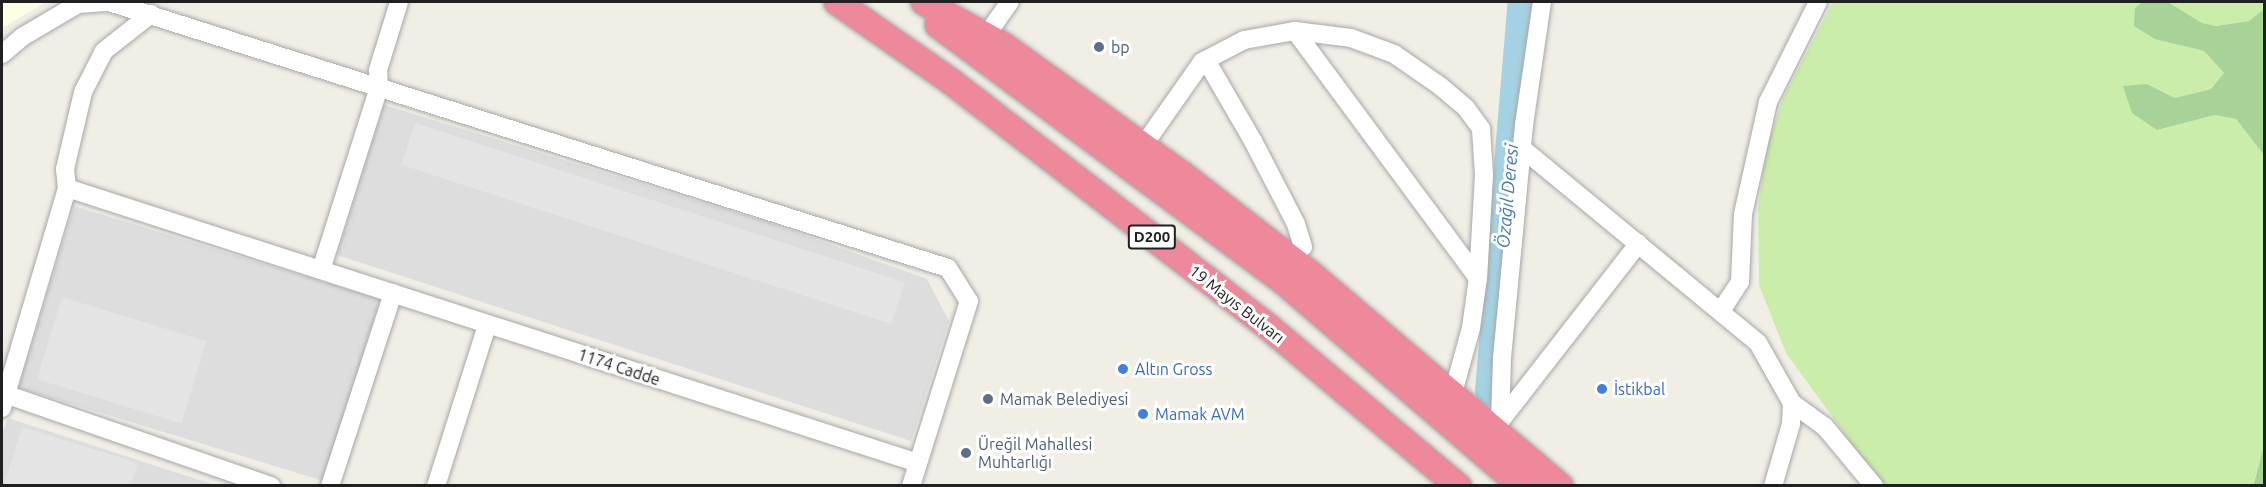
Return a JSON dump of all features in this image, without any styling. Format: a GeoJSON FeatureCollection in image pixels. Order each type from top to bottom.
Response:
{"type":"FeatureCollection","features":[{"type":"Feature","properties":{"kind":"highway","name":"19 Mayıs Bulvarı"},"geometry":{"type":"LineString","coordinates":[[837,2],[953,83],[1266,325],[1458,486]]}},
{"type":"Feature","properties":{"kind":"highway","name":"D200"},"geometry":{"type":"LineString","coordinates":[[906,2],[1283,281],[1519,484]]}},
{"type":"Feature","properties":{"kind":"highway"},"geometry":{"type":"LineString","coordinates":[[924,2],[996,40]]}},
{"type":"Feature","properties":{"kind":"highway"},"geometry":{"type":"LineString","coordinates":[[945,2],[1143,146],[1312,275],[1453,393],[1497,425],[1558,486]]}},
{"type":"Feature","properties":{"kind":"highway"},"geometry":{"type":"LineString","coordinates":[[1519,484],[1558,486]]}},
{"type":"Feature","properties":{"kind":"street"},"geometry":{"type":"LineString","coordinates":[[2,54],[79,3],[107,2],[151,14],[948,268],[969,301],[911,486]]}},
{"type":"Feature","properties":{"kind":"street"},"geometry":{"type":"LineString","coordinates":[[321,270],[379,87],[378,70],[399,2]]}},
{"type":"Feature","properties":{"kind":"street"},"geometry":{"type":"LineString","coordinates":[[996,40],[1010,2]]}},
{"type":"Feature","properties":{"kind":"street"},"geometry":{"type":"LineString","coordinates":[[1497,425],[1524,150],[1542,2]]}},
{"type":"Feature","properties":{"kind":"street"},"geometry":{"type":"LineString","coordinates":[[1721,311],[1740,282],[1743,214],[1768,102],[1818,2]]}},
{"type":"Feature","properties":{"kind":"street"},"geometry":{"type":"LineString","coordinates":[[151,14],[104,51],[83,92],[64,169],[67,188],[3,399],[271,486]]}},
{"type":"Feature","properties":{"kind":"street"},"geometry":{"type":"LineString","coordinates":[[1295,31],[1478,278]]}},
{"type":"Feature","properties":{"kind":"street"},"geometry":{"type":"LineString","coordinates":[[1143,146],[1180,89],[1206,60],[1244,40],[1295,31],[1351,38],[1394,54],[1466,108],[1481,129],[1484,175],[1478,278],[1471,328],[1453,393]]}},
{"type":"Feature","properties":{"kind":"street"},"geometry":{"type":"LineString","coordinates":[[1206,60],[1296,224],[1303,247]]}},
{"type":"Feature","properties":{"kind":"street"},"geometry":{"type":"LineString","coordinates":[[1524,150],[1758,343],[1792,403],[1825,427],[1874,486]]}},
{"type":"Feature","properties":{"kind":"street","name":"1174 Cadde"},"geometry":{"type":"LineString","coordinates":[[67,188],[918,463]]}},
{"type":"Feature","properties":{"kind":"street"},"geometry":{"type":"LineString","coordinates":[[1497,425],[1639,243]]}},
{"type":"Feature","properties":{"kind":"street"},"geometry":{"type":"LineString","coordinates":[[330,486],[393,293]]}},
{"type":"Feature","properties":{"kind":"street"},"geometry":{"type":"LineString","coordinates":[[436,486],[488,325]]}},
{"type":"Feature","properties":{"kind":"street"},"geometry":{"type":"LineString","coordinates":[[1773,486],[1791,424],[1792,403]]}},
{"type":"Feature","properties":{"kind":"shaded area"},"geometry":{"type":"Polygon","coordinates":[[[2,2],[46,2],[2,28],[2,2]]]}},
{"type":"Feature","properties":{"kind":"shaded area"},"geometry":{"type":"Polygon","coordinates":[[[384,105],[770,223],[927,279],[949,321],[911,441],[337,255],[384,105]]]}},
{"type":"Feature","properties":{"kind":"shaded area"},"geometry":{"type":"Polygon","coordinates":[[[415,123],[905,282],[891,324],[401,165],[415,123]]]}},
{"type":"Feature","properties":{"kind":"shaded area"},"geometry":{"type":"Polygon","coordinates":[[[74,206],[380,300],[324,481],[18,388],[74,206]]]}},
{"type":"Feature","properties":{"kind":"shaded area"},"geometry":{"type":"Polygon","coordinates":[[[62,297],[206,341],[181,423],[37,379],[62,297]]]}},
{"type":"Feature","properties":{"kind":"shaded area"},"geometry":{"type":"Polygon","coordinates":[[[8,418],[215,485],[2,486],[2,435],[8,418]]]}},
{"type":"Feature","properties":{"kind":"shaded area"},"geometry":{"type":"Polygon","coordinates":[[[22,427],[138,463],[131,485],[4,485],[22,427]]]}},
{"type":"Feature","properties":{"kind":"green space"},"geometry":{"type":"Polygon","coordinates":[[[1833,2],[2142,2],[2135,8],[2180,45],[2204,51],[2224,73],[2211,89],[2175,98],[2147,84],[2157,130],[2215,115],[2236,119],[2264,155],[2264,445],[2253,485],[1882,485],[1786,353],[1759,285],[1758,211],[1765,153],[1783,98],[1833,2]]]}},
{"type":"Feature","properties":{"kind":"green space"},"geometry":{"type":"Polygon","coordinates":[[[2142,2],[2168,2],[2202,23],[2216,26],[2249,21],[2264,9],[2264,155],[2236,119],[2215,115],[2157,130],[2132,113],[2123,86],[2147,84],[2175,98],[2211,89],[2224,73],[2204,51],[2155,39],[2134,26],[2135,8],[2142,2]]]}},
{"type":"Feature","properties":{"kind":"green space"},"geometry":{"type":"Polygon","coordinates":[[[2168,2],[2264,2],[2264,9],[2249,21],[2216,26],[2202,23],[2168,2]]]}},
{"type":"Feature","properties":{"kind":"green space"},"geometry":{"type":"Polygon","coordinates":[[[2264,445],[2264,485],[2253,485],[2254,483],[2264,445]]]}},
{"type":"Feature","properties":{"kind":"waterway","name":"Özağıl Deresi"},"geometry":{"type":"LineString","coordinates":[[1490,391],[1523,2]]}},
{"type":"Feature","properties":{"kind":"place","name":"bp"},"geometry":{"type":"Point","coordinates":[1099,47]}},
{"type":"Feature","properties":{"kind":"place","name":"Altın Gross"},"geometry":{"type":"Point","coordinates":[1123,369]}},
{"type":"Feature","properties":{"kind":"place","name":"İstikbal"},"geometry":{"type":"Point","coordinates":[1602,389]}},
{"type":"Feature","properties":{"kind":"place","name":"Mamak Belediyesi"},"geometry":{"type":"Point","coordinates":[988,399]}},
{"type":"Feature","properties":{"kind":"place","name":"Mamak AVM"},"geometry":{"type":"Point","coordinates":[1143,414]}},
{"type":"Feature","properties":{"kind":"place","name":"Üreğil Mahallesi Muhtarlığı"},"geometry":{"type":"Point","coordinates":[966,453]}}]}
